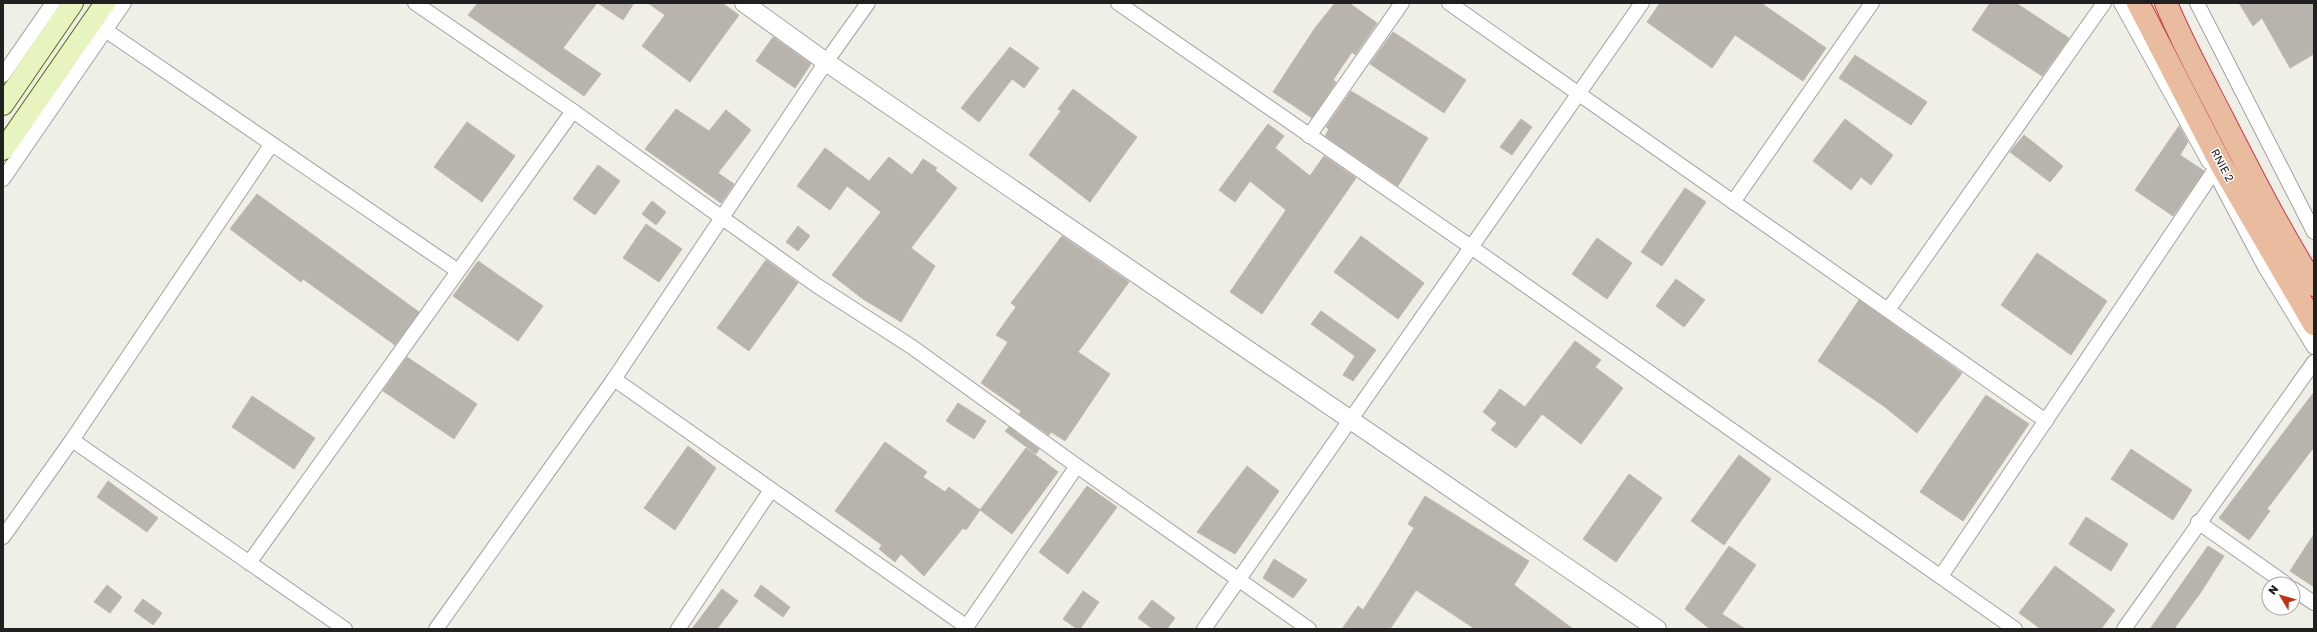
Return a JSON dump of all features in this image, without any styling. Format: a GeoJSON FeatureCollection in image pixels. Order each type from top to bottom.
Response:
{"type":"FeatureCollection","features":[{"type":"Feature","properties":{"kind":"highway","name":"RNIE 2"},"geometry":{"type":"LineString","coordinates":[[2138,3],[2218,169],[2314,324]]}},
{"type":"Feature","properties":{"kind":"highway","name":"RNIE 2"},"geometry":{"type":"LineString","coordinates":[[2166,3],[2177,29],[2229,131],[2288,243],[2314,285]]}},
{"type":"Feature","properties":{"kind":"main road"},"geometry":{"type":"LineString","coordinates":[[3,104],[73,3]]}},
{"type":"Feature","properties":{"kind":"main road"},"geometry":{"type":"LineString","coordinates":[[3,150],[98,25],[105,3]]}},
{"type":"Feature","properties":{"kind":"street"},"geometry":{"type":"LineString","coordinates":[[3,74],[53,3]]}},
{"type":"Feature","properties":{"kind":"street"},"geometry":{"type":"LineString","coordinates":[[3,179],[98,25],[124,3]]}},
{"type":"Feature","properties":{"kind":"street"},"geometry":{"type":"LineString","coordinates":[[415,3],[573,111],[816,285],[912,347],[1076,466],[1309,629]]}},
{"type":"Feature","properties":{"kind":"street"},"geometry":{"type":"LineString","coordinates":[[744,3],[826,62],[1351,418],[1657,629]]}},
{"type":"Feature","properties":{"kind":"street"},"geometry":{"type":"LineString","coordinates":[[436,629],[614,379],[826,62],[868,3]]}},
{"type":"Feature","properties":{"kind":"street"},"geometry":{"type":"LineString","coordinates":[[1118,3],[1309,136],[1472,246],[2015,629]]}},
{"type":"Feature","properties":{"kind":"street"},"geometry":{"type":"LineString","coordinates":[[1309,136],[1402,3]]}},
{"type":"Feature","properties":{"kind":"street"},"geometry":{"type":"LineString","coordinates":[[1449,3],[1578,95],[1734,202],[2046,421]]}},
{"type":"Feature","properties":{"kind":"street"},"geometry":{"type":"LineString","coordinates":[[1204,629],[1642,3]]}},
{"type":"Feature","properties":{"kind":"street"},"geometry":{"type":"LineString","coordinates":[[1734,202],[1872,3]]}},
{"type":"Feature","properties":{"kind":"street"},"geometry":{"type":"LineString","coordinates":[[1888,310],[2104,3]]}},
{"type":"Feature","properties":{"kind":"street"},"geometry":{"type":"LineString","coordinates":[[2121,3],[2218,169],[2272,279],[2314,347]]}},
{"type":"Feature","properties":{"kind":"street"},"geometry":{"type":"LineString","coordinates":[[2197,3],[2314,232]]}},
{"type":"Feature","properties":{"kind":"street"},"geometry":{"type":"LineString","coordinates":[[98,25],[271,145],[458,271]]}},
{"type":"Feature","properties":{"kind":"street"},"geometry":{"type":"LineString","coordinates":[[249,563],[573,111]]}},
{"type":"Feature","properties":{"kind":"street"},"geometry":{"type":"LineString","coordinates":[[3,538],[72,440],[271,145]]}},
{"type":"Feature","properties":{"kind":"street"},"geometry":{"type":"LineString","coordinates":[[1941,576],[2218,169]]}},
{"type":"Feature","properties":{"kind":"street"},"geometry":{"type":"LineString","coordinates":[[2124,629],[2198,522],[2314,362]]}},
{"type":"Feature","properties":{"kind":"street"},"geometry":{"type":"LineString","coordinates":[[614,379],[966,628],[1076,466]]}},
{"type":"Feature","properties":{"kind":"street"},"geometry":{"type":"LineString","coordinates":[[72,440],[345,629]]}},
{"type":"Feature","properties":{"kind":"street"},"geometry":{"type":"LineString","coordinates":[[678,629],[771,490]]}},
{"type":"Feature","properties":{"kind":"street"},"geometry":{"type":"LineString","coordinates":[[2198,522],[2275,576]]}},
{"type":"Feature","properties":{"kind":"street"},"geometry":{"type":"LineString","coordinates":[[2301,594],[2314,603]]}},
{"type":"Feature","properties":{"kind":"building"},"geometry":{"type":"Polygon","coordinates":[[[478,3],[597,3],[563,48],[601,74],[584,96],[468,15],[478,3]]]}},
{"type":"Feature","properties":{"kind":"building"},"geometry":{"type":"Polygon","coordinates":[[[598,3],[634,3],[623,20],[598,3]]]}},
{"type":"Feature","properties":{"kind":"building"},"geometry":{"type":"Polygon","coordinates":[[[648,3],[722,3],[739,15],[690,82],[642,46],[665,15],[648,3]]]}},
{"type":"Feature","properties":{"kind":"building"},"geometry":{"type":"Polygon","coordinates":[[[1335,3],[1349,3],[1377,23],[1355,55],[1352,52],[1333,80],[1336,82],[1312,118],[1273,92],[1315,28],[1335,3]]]}},
{"type":"Feature","properties":{"kind":"building"},"geometry":{"type":"Polygon","coordinates":[[[1660,3],[1761,3],[1826,48],[1803,81],[1735,35],[1712,68],[1647,22],[1660,3]]]}},
{"type":"Feature","properties":{"kind":"building"},"geometry":{"type":"Polygon","coordinates":[[[1990,3],[2016,3],[2069,38],[2042,76],[1972,30],[1990,3]]]}},
{"type":"Feature","properties":{"kind":"building"},"geometry":{"type":"Polygon","coordinates":[[[2239,3],[2314,3],[2314,54],[2290,68],[2262,18],[2253,26],[2239,3]]]}},
{"type":"Feature","properties":{"kind":"building"},"geometry":{"type":"Polygon","coordinates":[[[1393,32],[1466,80],[1444,113],[1370,64],[1393,32]]]}},
{"type":"Feature","properties":{"kind":"building"},"geometry":{"type":"Polygon","coordinates":[[[773,37],[811,64],[795,88],[756,61],[773,37]]]}},
{"type":"Feature","properties":{"kind":"building"},"geometry":{"type":"Polygon","coordinates":[[[1010,47],[1039,68],[1024,88],[1012,79],[979,122],[961,108],[1010,47]]]}},
{"type":"Feature","properties":{"kind":"building"},"geometry":{"type":"Polygon","coordinates":[[[1855,55],[1927,102],[1911,125],[1839,78],[1855,55]]]}},
{"type":"Feature","properties":{"kind":"building"},"geometry":{"type":"Polygon","coordinates":[[[1073,89],[1137,137],[1090,202],[1029,155],[1061,111],[1058,109],[1073,89]]]}},
{"type":"Feature","properties":{"kind":"building"},"geometry":{"type":"Polygon","coordinates":[[[1351,91],[1428,138],[1398,186],[1325,136],[1329,129],[1326,127],[1351,91]]]}},
{"type":"Feature","properties":{"kind":"building"},"geometry":{"type":"Polygon","coordinates":[[[676,109],[709,131],[726,110],[751,130],[718,173],[734,184],[721,203],[645,149],[676,109]]]}},
{"type":"Feature","properties":{"kind":"building"},"geometry":{"type":"Polygon","coordinates":[[[1521,119],[1532,127],[1512,155],[1500,147],[1521,119]]]}},
{"type":"Feature","properties":{"kind":"building"},"geometry":{"type":"Polygon","coordinates":[[[1845,119],[1893,155],[1871,185],[1861,177],[1851,190],[1813,161],[1845,119]]]}},
{"type":"Feature","properties":{"kind":"building"},"geometry":{"type":"Polygon","coordinates":[[[467,122],[515,156],[482,202],[434,167],[467,122]]]}},
{"type":"Feature","properties":{"kind":"building"},"geometry":{"type":"Polygon","coordinates":[[[1268,124],[1284,136],[1275,148],[1310,176],[1324,156],[1356,178],[1262,314],[1230,292],[1286,210],[1250,181],[1235,202],[1219,190],[1268,124]]]}},
{"type":"Feature","properties":{"kind":"building"},"geometry":{"type":"Polygon","coordinates":[[[2179,126],[2188,142],[2180,155],[2204,171],[2173,216],[2135,190],[2179,126]]]}},
{"type":"Feature","properties":{"kind":"building"},"geometry":{"type":"Polygon","coordinates":[[[2024,135],[2063,166],[2050,182],[2010,152],[2024,135]]]}},
{"type":"Feature","properties":{"kind":"building"},"geometry":{"type":"Polygon","coordinates":[[[825,148],[869,181],[889,157],[912,175],[923,159],[937,168],[935,170],[957,188],[911,248],[935,266],[901,322],[863,299],[832,275],[881,212],[847,186],[830,210],[797,186],[825,148]]]}},
{"type":"Feature","properties":{"kind":"building"},"geometry":{"type":"Polygon","coordinates":[[[598,165],[620,181],[595,215],[573,199],[598,165]]]}},
{"type":"Feature","properties":{"kind":"building"},"geometry":{"type":"Polygon","coordinates":[[[1685,188],[1706,202],[1662,266],[1641,252],[1685,188]]]}},
{"type":"Feature","properties":{"kind":"building"},"geometry":{"type":"Polygon","coordinates":[[[257,194],[419,312],[395,345],[303,279],[301,282],[230,229],[257,194]]]}},
{"type":"Feature","properties":{"kind":"building"},"geometry":{"type":"Polygon","coordinates":[[[652,201],[666,212],[656,225],[642,214],[652,201]]]}},
{"type":"Feature","properties":{"kind":"building"},"geometry":{"type":"Polygon","coordinates":[[[646,224],[682,249],[659,282],[623,258],[646,224]]]}},
{"type":"Feature","properties":{"kind":"building"},"geometry":{"type":"Polygon","coordinates":[[[798,226],[810,236],[798,251],[786,242],[798,226]]]}},
{"type":"Feature","properties":{"kind":"building"},"geometry":{"type":"Polygon","coordinates":[[[1062,236],[1129,282],[1078,352],[1110,374],[1065,441],[1051,432],[1049,435],[1019,414],[1021,411],[981,383],[1008,342],[996,335],[1016,307],[1011,303],[1062,236]]]}},
{"type":"Feature","properties":{"kind":"building"},"geometry":{"type":"Polygon","coordinates":[[[1361,236],[1424,283],[1398,319],[1334,272],[1361,236]]]}},
{"type":"Feature","properties":{"kind":"building"},"geometry":{"type":"Polygon","coordinates":[[[1597,238],[1632,263],[1607,299],[1572,274],[1597,238]]]}},
{"type":"Feature","properties":{"kind":"building"},"geometry":{"type":"Polygon","coordinates":[[[2037,253],[2107,301],[2071,355],[2001,305],[2037,253]]]}},
{"type":"Feature","properties":{"kind":"building"},"geometry":{"type":"Polygon","coordinates":[[[766,260],[798,283],[749,351],[717,328],[766,260]]]}},
{"type":"Feature","properties":{"kind":"building"},"geometry":{"type":"Polygon","coordinates":[[[478,261],[543,306],[518,341],[453,296],[478,261]]]}},
{"type":"Feature","properties":{"kind":"building"},"geometry":{"type":"Polygon","coordinates":[[[1676,279],[1705,300],[1684,327],[1656,306],[1676,279]]]}},
{"type":"Feature","properties":{"kind":"building"},"geometry":{"type":"Polygon","coordinates":[[[1859,300],[1962,373],[1917,433],[1885,407],[1818,361],[1859,300]]]}},
{"type":"Feature","properties":{"kind":"building"},"geometry":{"type":"Polygon","coordinates":[[[1321,311],[1376,350],[1353,381],[1343,375],[1355,356],[1311,324],[1321,311]]]}},
{"type":"Feature","properties":{"kind":"building"},"geometry":{"type":"Polygon","coordinates":[[[1575,341],[1601,360],[1595,367],[1623,388],[1581,444],[1542,414],[1516,448],[1491,430],[1497,423],[1483,412],[1500,389],[1525,407],[1575,341]]]}},
{"type":"Feature","properties":{"kind":"building"},"geometry":{"type":"Polygon","coordinates":[[[407,357],[477,404],[454,439],[383,391],[407,357]]]}},
{"type":"Feature","properties":{"kind":"building"},"geometry":{"type":"Polygon","coordinates":[[[2314,392],[2314,447],[2267,509],[2270,511],[2249,540],[2219,518],[2314,392]]]}},
{"type":"Feature","properties":{"kind":"building"},"geometry":{"type":"Polygon","coordinates":[[[1986,395],[2029,424],[1963,521],[1920,492],[1986,395]]]}},
{"type":"Feature","properties":{"kind":"building"},"geometry":{"type":"Polygon","coordinates":[[[252,396],[315,438],[294,469],[232,427],[252,396]]]}},
{"type":"Feature","properties":{"kind":"building"},"geometry":{"type":"Polygon","coordinates":[[[958,403],[986,421],[974,439],[946,421],[958,403]]]}},
{"type":"Feature","properties":{"kind":"building"},"geometry":{"type":"Polygon","coordinates":[[[1009,427],[1039,449],[1036,454],[1005,431],[1009,427]]]}},
{"type":"Feature","properties":{"kind":"building"},"geometry":{"type":"Polygon","coordinates":[[[885,442],[927,472],[923,477],[945,492],[949,487],[980,510],[966,530],[963,528],[924,576],[901,554],[895,562],[879,549],[882,545],[835,511],[885,442]]]}},
{"type":"Feature","properties":{"kind":"building"},"geometry":{"type":"Polygon","coordinates":[[[688,446],[716,468],[675,530],[644,508],[688,446]]]}},
{"type":"Feature","properties":{"kind":"building"},"geometry":{"type":"Polygon","coordinates":[[[1026,448],[1058,472],[1012,534],[980,510],[1026,448]]]}},
{"type":"Feature","properties":{"kind":"building"},"geometry":{"type":"Polygon","coordinates":[[[2131,449],[2192,490],[2173,520],[2111,479],[2131,449]]]}},
{"type":"Feature","properties":{"kind":"building"},"geometry":{"type":"Polygon","coordinates":[[[1739,455],[1771,479],[1724,545],[1691,521],[1739,455]]]}},
{"type":"Feature","properties":{"kind":"building"},"geometry":{"type":"Polygon","coordinates":[[[1247,466],[1279,491],[1235,554],[1197,532],[1247,466]]]}},
{"type":"Feature","properties":{"kind":"building"},"geometry":{"type":"Polygon","coordinates":[[[1629,474],[1662,498],[1616,562],[1583,539],[1629,474]]]}},
{"type":"Feature","properties":{"kind":"building"},"geometry":{"type":"Polygon","coordinates":[[[108,481],[158,518],[147,532],[97,497],[108,481]]]}},
{"type":"Feature","properties":{"kind":"building"},"geometry":{"type":"Polygon","coordinates":[[[1087,486],[1117,507],[1068,574],[1039,552],[1087,486]]]}},
{"type":"Feature","properties":{"kind":"building"},"geometry":{"type":"Polygon","coordinates":[[[1425,496],[1529,561],[1514,585],[1573,629],[1475,629],[1416,590],[1390,629],[1342,629],[1358,606],[1363,610],[1388,571],[1414,528],[1408,524],[1425,496]]]}},
{"type":"Feature","properties":{"kind":"building"},"geometry":{"type":"Polygon","coordinates":[[[2086,517],[2128,544],[2111,571],[2069,544],[2086,517]]]}},
{"type":"Feature","properties":{"kind":"building"},"geometry":{"type":"Polygon","coordinates":[[[2314,534],[2314,587],[2301,578],[2301,576],[2298,576],[2290,571],[2314,534]]]}},
{"type":"Feature","properties":{"kind":"building"},"geometry":{"type":"Polygon","coordinates":[[[1729,546],[1756,565],[1722,614],[1745,629],[1710,629],[1685,609],[1729,546]]]}},
{"type":"Feature","properties":{"kind":"building"},"geometry":{"type":"Polygon","coordinates":[[[2208,546],[2224,556],[2201,592],[2174,629],[2150,629],[2208,546]]]}},
{"type":"Feature","properties":{"kind":"building"},"geometry":{"type":"Polygon","coordinates":[[[1274,559],[1307,580],[1293,598],[1263,578],[1274,559]]]}},
{"type":"Feature","properties":{"kind":"building"},"geometry":{"type":"Polygon","coordinates":[[[2055,566],[2115,610],[2101,629],[2041,629],[2019,613],[2055,566]]]}},
{"type":"Feature","properties":{"kind":"building"},"geometry":{"type":"Polygon","coordinates":[[[107,585],[122,597],[110,613],[94,602],[107,585]]]}},
{"type":"Feature","properties":{"kind":"building"},"geometry":{"type":"Polygon","coordinates":[[[761,585],[790,607],[783,617],[754,596],[761,585]]]}},
{"type":"Feature","properties":{"kind":"building"},"geometry":{"type":"Polygon","coordinates":[[[722,589],[738,601],[717,629],[692,629],[722,589]]]}},
{"type":"Feature","properties":{"kind":"building"},"geometry":{"type":"Polygon","coordinates":[[[1083,591],[1099,602],[1080,629],[1077,629],[1063,619],[1083,591]]]}},
{"type":"Feature","properties":{"kind":"building"},"geometry":{"type":"Polygon","coordinates":[[[143,599],[162,613],[153,625],[134,611],[143,599]]]}},
{"type":"Feature","properties":{"kind":"building"},"geometry":{"type":"Polygon","coordinates":[[[1152,600],[1175,618],[1167,629],[1153,629],[1138,618],[1152,600]]]}}]}
